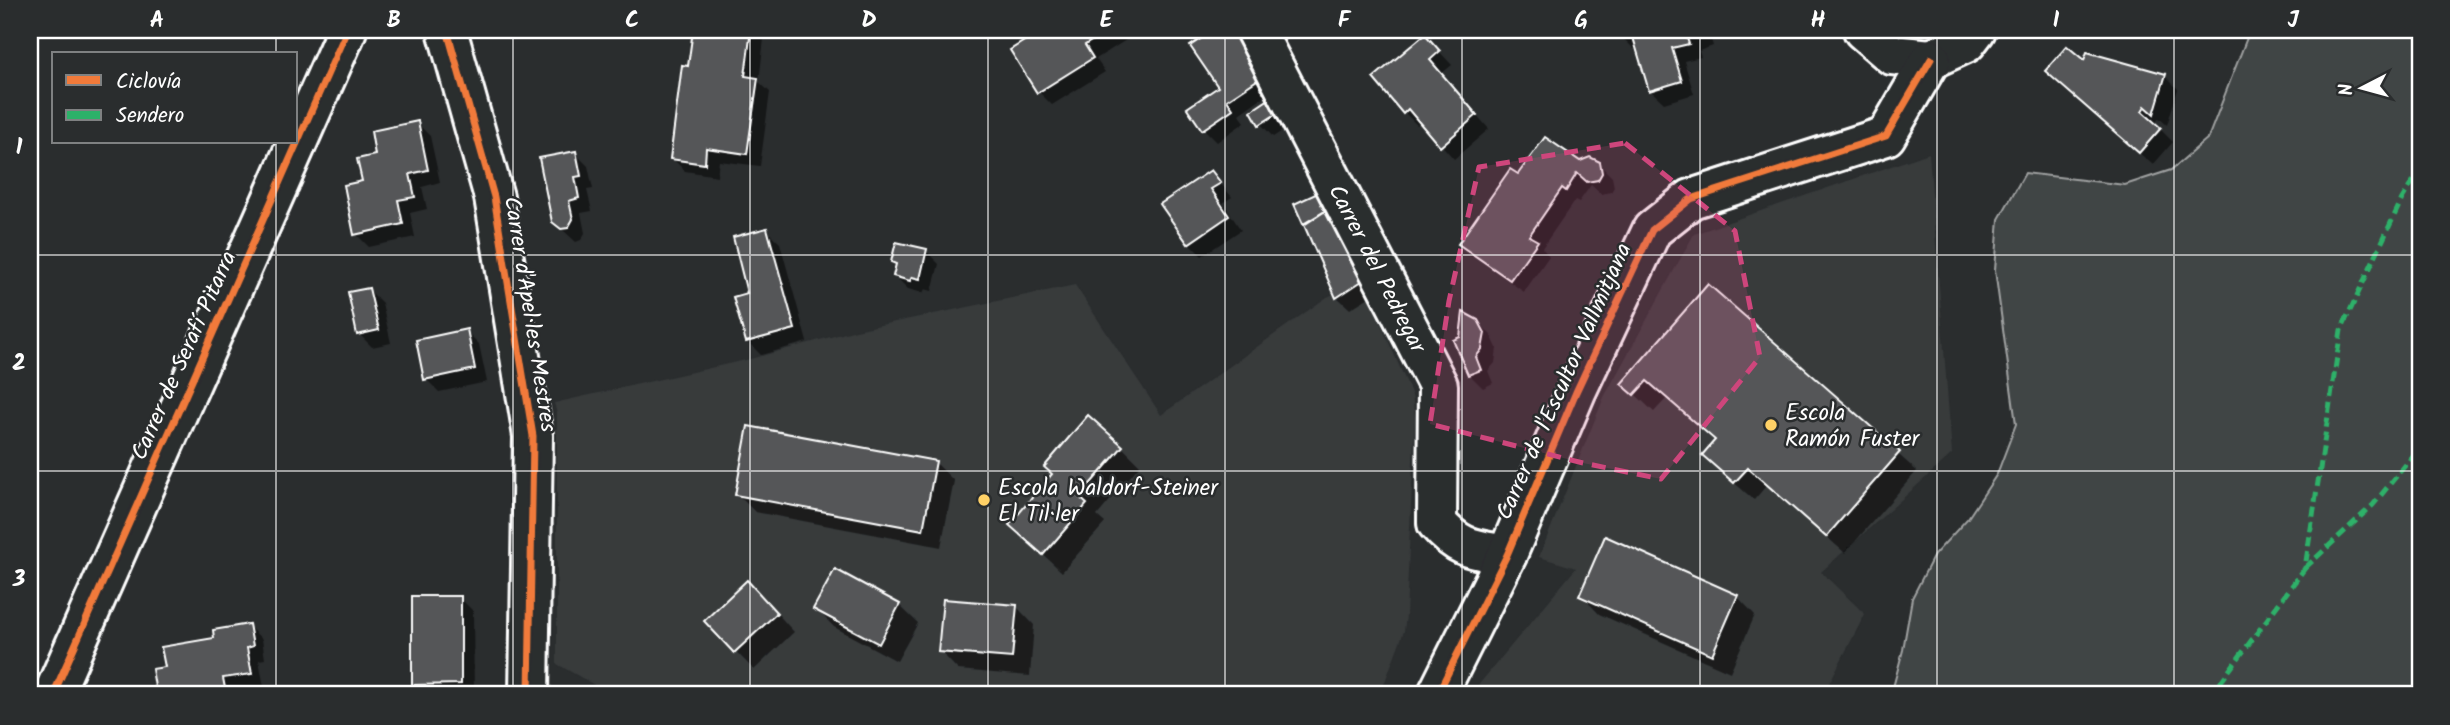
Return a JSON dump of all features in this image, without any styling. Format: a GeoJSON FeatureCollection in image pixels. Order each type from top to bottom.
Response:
{"type":"FeatureCollection","features":[{"type":"Feature","properties":{"kind":"street","name":"Carrer de Serafí Pitarra"},"geometry":{"type":"LineString","coordinates":[[298,141],[347,30]]}},
{"type":"Feature","properties":{"kind":"street","name":"Carrer d'Apel·les Mestres"},"geometry":{"type":"LineString","coordinates":[[447,30],[494,197],[533,436],[529,695]]}},
{"type":"Feature","properties":{"kind":"street","name":"Carrer del Pedregar"},"geometry":{"type":"LineString","coordinates":[[1255,30],[1438,385],[1437,523],[1451,539],[1465,547],[1507,555]]}},
{"type":"Feature","properties":{"kind":"street"},"geometry":{"type":"LineString","coordinates":[[1863,30],[1892,55],[1931,60],[1966,43],[1976,30]]}},
{"type":"Feature","properties":{"kind":"street","name":"Carrer de l'Escultor Vallmitjana"},"geometry":{"type":"LineString","coordinates":[[1437,695],[1507,555],[1576,391],[1652,230],[1691,199],[1886,136],[1931,60]]}},
{"type":"Feature","properties":{"kind":"street","name":"Carrer de Serafí Pitarra"},"geometry":{"type":"LineString","coordinates":[[53,695],[297,144]]}},
{"type":"Feature","properties":{"kind":"highlighted area"},"geometry":{"type":"Polygon","coordinates":[[[1625,143],[1735,231],[1760,357],[1661,479],[1583,463],[1430,424],[1449,301],[1479,167],[1625,143]]]}},
{"type":"Feature","properties":{"kind":"shaded area"},"geometry":{"type":"Polygon","coordinates":[[[2250,30],[2420,30],[2420,695],[1891,695],[1903,650],[1912,598],[1934,555],[1968,518],[1997,474],[2016,424],[1995,270],[1999,219],[2025,173],[2125,185],[2171,170],[2208,138],[2250,30]]]}},
{"type":"Feature","properties":{"kind":"shaded area","name":"Escola Ramón Fuster"},"geometry":{"type":"Polygon","coordinates":[[[1929,153],[1952,454],[1821,572],[1865,614],[1823,695],[1470,695],[1576,568],[1539,557],[1604,397],[1694,234],[1929,153]]]}},
{"type":"Feature","properties":{"kind":"shaded area","name":"Escola Waldorf-Steiner El Til·ler"},"geometry":{"type":"Polygon","coordinates":[[[1362,281],[1412,395],[1415,418],[1406,616],[1404,631],[1380,695],[612,695],[557,664],[557,414],[554,403],[750,359],[856,330],[1075,285],[1161,415],[1327,297],[1362,281]]]}},
{"type":"Feature","properties":{"kind":"building"},"geometry":{"type":"Polygon","coordinates":[[[693,30],[751,30],[745,76],[758,78],[747,154],[706,148],[705,164],[670,159],[682,65],[688,66],[693,30]]]}},
{"type":"Feature","properties":{"kind":"building"},"geometry":{"type":"Polygon","coordinates":[[[1042,30],[1109,30],[1085,45],[1093,58],[1037,93],[1010,50],[1042,30]]]}},
{"type":"Feature","properties":{"kind":"building"},"geometry":{"type":"Polygon","coordinates":[[[1214,30],[1232,30],[1263,76],[1227,100],[1233,109],[1202,130],[1187,108],[1218,87],[1190,46],[1214,30]]]}},
{"type":"Feature","properties":{"kind":"building"},"geometry":{"type":"Polygon","coordinates":[[[1617,30],[1700,30],[1701,33],[1687,38],[1689,44],[1672,48],[1682,81],[1649,91],[1632,34],[1619,37],[1617,30]]]}},
{"type":"Feature","properties":{"kind":"building"},"geometry":{"type":"Polygon","coordinates":[[[1425,34],[1440,51],[1430,60],[1477,115],[1440,147],[1408,109],[1403,114],[1373,78],[1425,34]]]}},
{"type":"Feature","properties":{"kind":"building"},"geometry":{"type":"Polygon","coordinates":[[[2067,46],[2084,60],[2087,52],[2166,74],[2154,114],[2145,106],[2142,111],[2161,128],[2139,153],[2045,71],[2067,46]]]}},
{"type":"Feature","properties":{"kind":"building"},"geometry":{"type":"Polygon","coordinates":[[[1275,95],[1284,109],[1259,125],[1251,111],[1275,95]]]}},
{"type":"Feature","properties":{"kind":"building"},"geometry":{"type":"Polygon","coordinates":[[[418,121],[428,170],[410,174],[415,197],[398,200],[403,224],[354,235],[344,185],[362,181],[357,159],[375,155],[371,131],[418,121]]]}},
{"type":"Feature","properties":{"kind":"building"},"geometry":{"type":"Polygon","coordinates":[[[1545,137],[1580,161],[1590,157],[1600,162],[1602,173],[1598,180],[1587,182],[1577,173],[1566,191],[1562,188],[1529,236],[1538,241],[1510,280],[1458,244],[1510,169],[1518,174],[1545,137]]]}},
{"type":"Feature","properties":{"kind":"building"},"geometry":{"type":"Polygon","coordinates":[[[576,151],[581,176],[575,177],[579,198],[569,201],[573,219],[568,228],[561,229],[552,222],[539,158],[576,151]]]}},
{"type":"Feature","properties":{"kind":"building"},"geometry":{"type":"Polygon","coordinates":[[[1211,170],[1221,183],[1211,189],[1229,216],[1188,244],[1160,204],[1211,170]]]}},
{"type":"Feature","properties":{"kind":"building"},"geometry":{"type":"Polygon","coordinates":[[[1322,191],[1330,208],[1303,224],[1294,204],[1322,191]]]}},
{"type":"Feature","properties":{"kind":"building"},"geometry":{"type":"Polygon","coordinates":[[[1330,208],[1362,281],[1336,298],[1304,225],[1330,208]]]}},
{"type":"Feature","properties":{"kind":"building"},"geometry":{"type":"Polygon","coordinates":[[[767,228],[795,329],[746,342],[733,297],[747,293],[733,237],[767,228]]]}},
{"type":"Feature","properties":{"kind":"building"},"geometry":{"type":"Polygon","coordinates":[[[896,242],[927,249],[920,279],[912,277],[910,281],[893,276],[896,264],[891,262],[896,242]]]}},
{"type":"Feature","properties":{"kind":"building"},"geometry":{"type":"Polygon","coordinates":[[[1708,284],[1900,452],[1826,537],[1748,468],[1734,483],[1702,455],[1715,440],[1647,381],[1634,395],[1621,384],[1708,284]]]}},
{"type":"Feature","properties":{"kind":"building"},"geometry":{"type":"Polygon","coordinates":[[[369,288],[379,330],[357,335],[348,292],[369,288]]]}},
{"type":"Feature","properties":{"kind":"building"},"geometry":{"type":"Polygon","coordinates":[[[1463,312],[1478,320],[1485,333],[1482,349],[1476,357],[1481,370],[1468,375],[1453,340],[1460,337],[1463,312]]]}},
{"type":"Feature","properties":{"kind":"building"},"geometry":{"type":"Polygon","coordinates":[[[467,329],[475,369],[424,380],[416,340],[467,329]]]}},
{"type":"Feature","properties":{"kind":"building"},"geometry":{"type":"Polygon","coordinates":[[[1088,415],[1123,446],[1079,497],[1087,504],[1043,555],[1009,525],[1052,474],[1044,467],[1088,415]]]}},
{"type":"Feature","properties":{"kind":"building"},"geometry":{"type":"Polygon","coordinates":[[[748,426],[936,461],[923,530],[735,495],[748,426]]]}},
{"type":"Feature","properties":{"kind":"building"},"geometry":{"type":"Polygon","coordinates":[[[1605,536],[1738,595],[1712,655],[1579,596],[1605,536]]]}},
{"type":"Feature","properties":{"kind":"building"},"geometry":{"type":"Polygon","coordinates":[[[835,569],[900,604],[879,644],[813,609],[835,569]]]}},
{"type":"Feature","properties":{"kind":"building"},"geometry":{"type":"Polygon","coordinates":[[[747,580],[777,613],[734,653],[704,621],[747,580]]]}},
{"type":"Feature","properties":{"kind":"building"},"geometry":{"type":"Polygon","coordinates":[[[412,596],[461,596],[461,684],[412,685],[412,596]]]}},
{"type":"Feature","properties":{"kind":"building"},"geometry":{"type":"Polygon","coordinates":[[[943,599],[1017,605],[1012,658],[938,652],[943,599]]]}},
{"type":"Feature","properties":{"kind":"building"},"geometry":{"type":"Polygon","coordinates":[[[249,624],[253,646],[247,648],[252,674],[223,678],[226,693],[169,695],[169,690],[156,693],[152,669],[165,667],[161,647],[214,638],[213,630],[249,624]]]}},
{"type":"Feature","properties":{"kind":"marked path"},"geometry":{"type":"LineString","coordinates":[[2211,695],[2305,568],[2341,330],[2402,199],[2420,170]]}},
{"type":"Feature","properties":{"kind":"marked path"},"geometry":{"type":"LineString","coordinates":[[2305,568],[2373,505],[2420,447]]}},
{"type":"Feature","properties":{"kind":"cycle path"},"geometry":{"type":"LineString","coordinates":[[298,141],[347,30]]}},
{"type":"Feature","properties":{"kind":"cycle path"},"geometry":{"type":"LineString","coordinates":[[447,30],[494,197],[533,436],[529,695]]}},
{"type":"Feature","properties":{"kind":"cycle path"},"geometry":{"type":"LineString","coordinates":[[1437,695],[1507,555],[1576,392],[1652,230],[1691,199],[1886,136],[1931,59]]}},
{"type":"Feature","properties":{"kind":"cycle path"},"geometry":{"type":"LineString","coordinates":[[53,695],[297,144]]}},
{"type":"Feature","properties":{"kind":"place","name":"Escola Ramón Fuster"},"geometry":{"type":"Point","coordinates":[1771,425]}},
{"type":"Feature","properties":{"kind":"place","name":"Escola Waldorf-Steiner El Til·ler"},"geometry":{"type":"Point","coordinates":[984,500]}}]}
